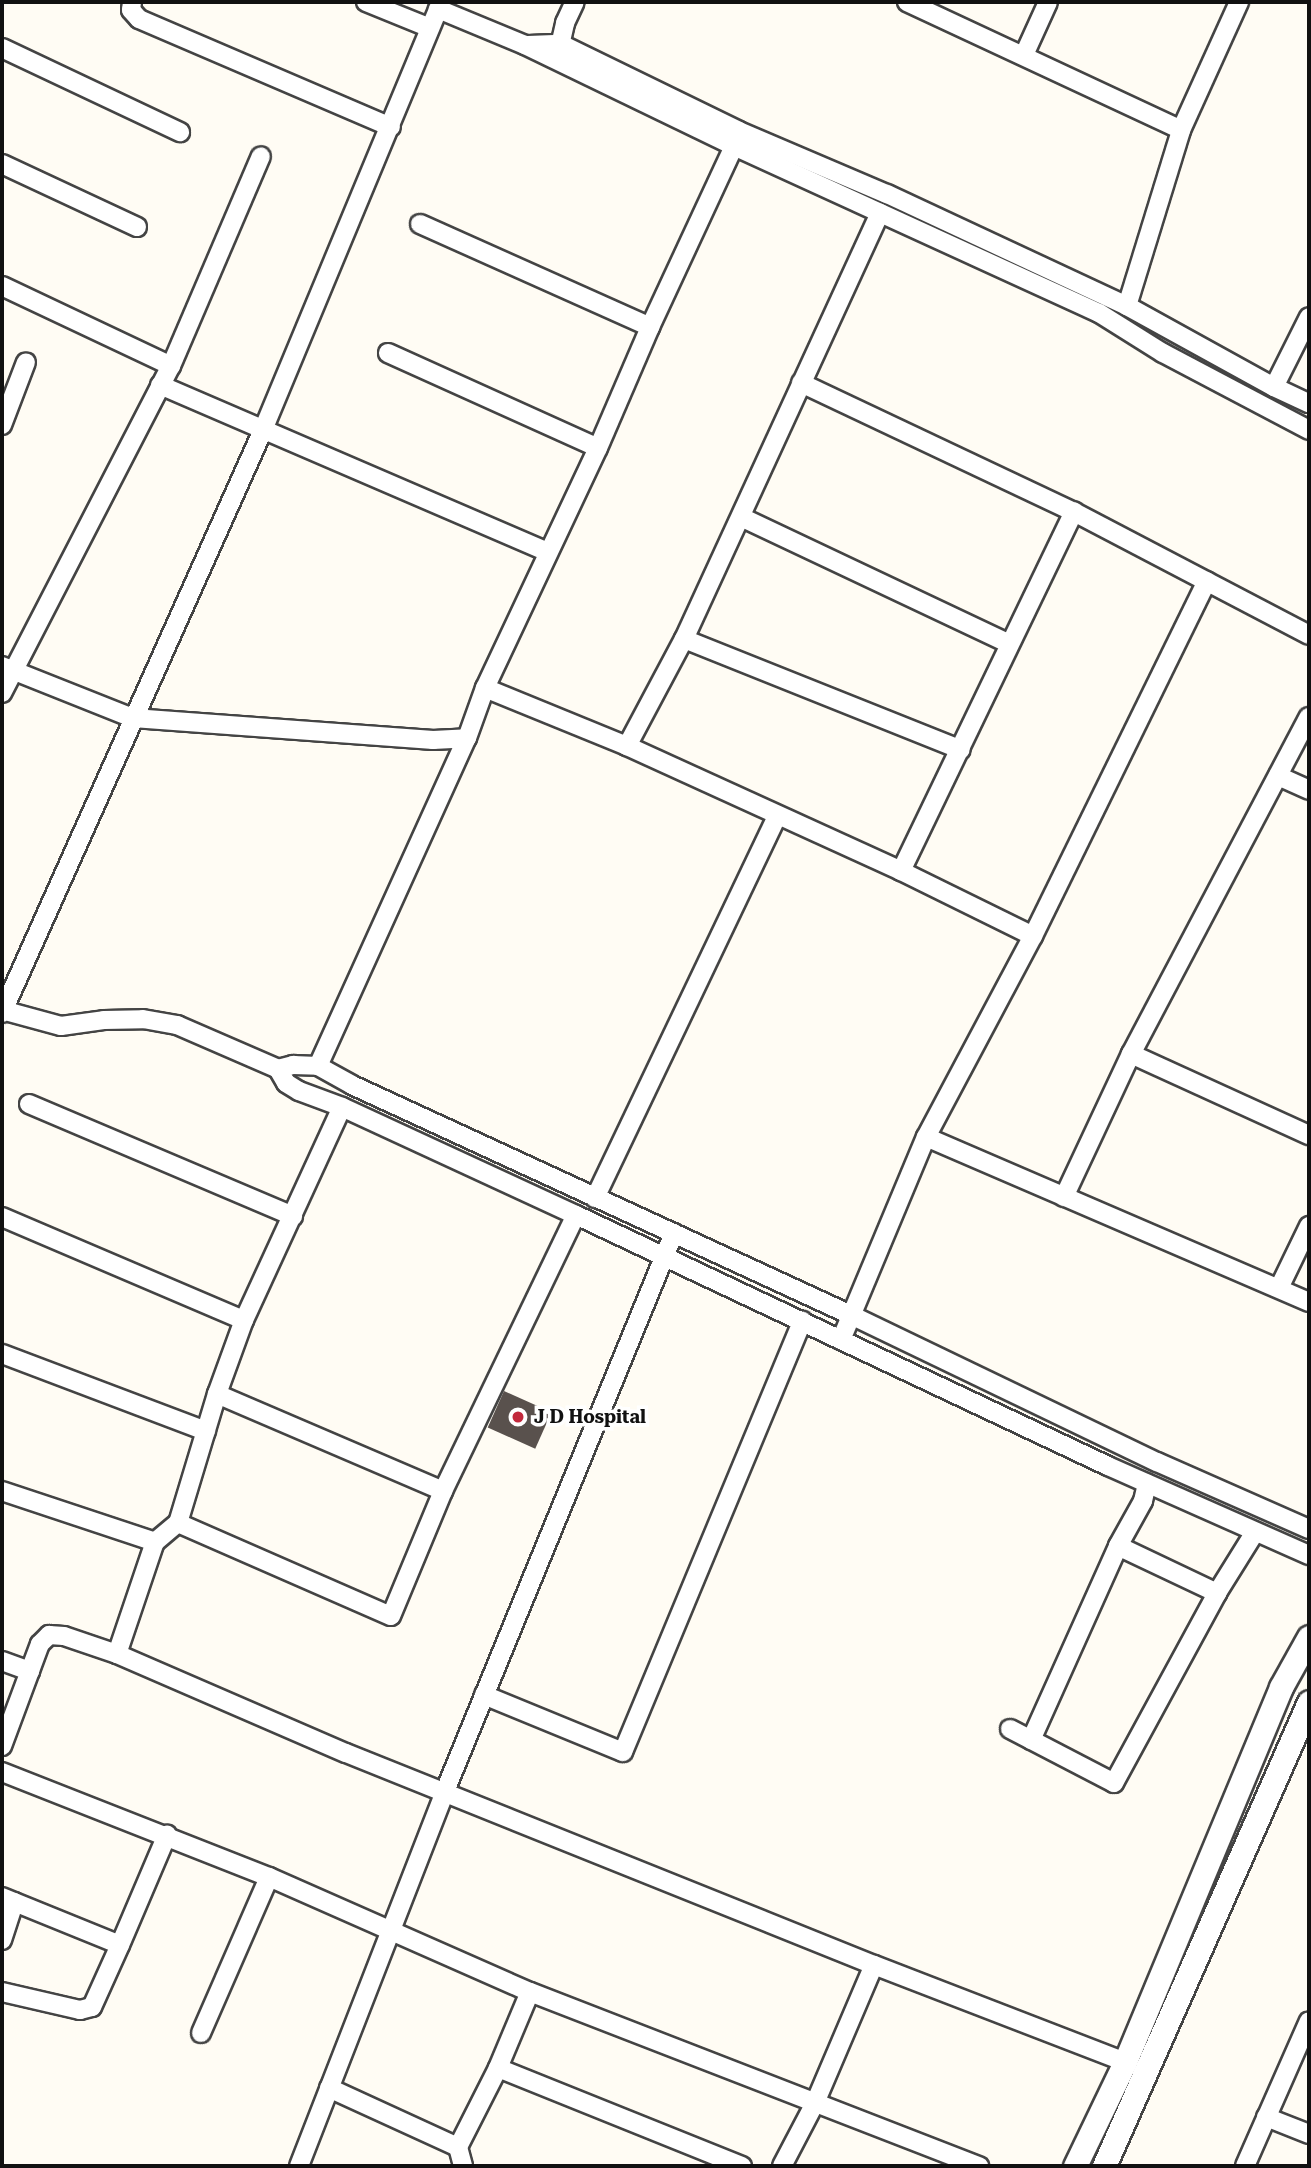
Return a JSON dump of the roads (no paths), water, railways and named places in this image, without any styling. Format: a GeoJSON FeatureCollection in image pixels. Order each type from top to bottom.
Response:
{"type":"FeatureCollection","features":[{"type":"Feature","properties":{"kind":"street"},"geometry":{"type":"LineString","coordinates":[[132,2],[131,10],[139,19],[391,127]]}},
{"type":"Feature","properties":{"kind":"street"},"geometry":{"type":"LineString","coordinates":[[366,2],[430,28]]}},
{"type":"Feature","properties":{"kind":"street"},"geometry":{"type":"LineString","coordinates":[[559,52],[565,23],[575,2]]}},
{"type":"Feature","properties":{"kind":"street"},"geometry":{"type":"LineString","coordinates":[[907,2],[1181,130]]}},
{"type":"Feature","properties":{"kind":"street"},"geometry":{"type":"LineString","coordinates":[[1024,55],[1048,2]]}},
{"type":"Feature","properties":{"kind":"street"},"geometry":{"type":"LineString","coordinates":[[1128,306],[1181,130],[1239,2]]}},
{"type":"Feature","properties":{"kind":"street"},"geometry":{"type":"LineString","coordinates":[[1309,402],[1274,387],[1128,306],[887,194],[559,52],[525,45],[440,5],[262,430],[2,1011],[61,1026],[143,1019],[177,1025],[278,1069],[286,1083],[576,1215],[1147,1483],[1309,1555]]}},
{"type":"Feature","properties":{"kind":"street"},"geometry":{"type":"LineString","coordinates":[[2,48],[180,132]]}},
{"type":"Feature","properties":{"kind":"street"},"geometry":{"type":"LineString","coordinates":[[559,52],[734,146],[1099,313],[1163,353],[1309,430]]}},
{"type":"Feature","properties":{"kind":"street"},"geometry":{"type":"LineString","coordinates":[[318,1066],[467,738],[485,688],[598,448],[650,327],[734,146]]}},
{"type":"Feature","properties":{"kind":"street"},"geometry":{"type":"LineString","coordinates":[[2,693],[7,668],[171,366],[261,156]]}},
{"type":"Feature","properties":{"kind":"street"},"geometry":{"type":"LineString","coordinates":[[2,164],[137,227]]}},
{"type":"Feature","properties":{"kind":"street"},"geometry":{"type":"LineString","coordinates":[[626,746],[684,639],[880,213]]}},
{"type":"Feature","properties":{"kind":"street"},"geometry":{"type":"LineString","coordinates":[[419,224],[650,327]]}},
{"type":"Feature","properties":{"kind":"street"},"geometry":{"type":"LineString","coordinates":[[2,286],[171,366]]}},
{"type":"Feature","properties":{"kind":"street"},"geometry":{"type":"LineString","coordinates":[[1274,387],[1309,317]]}},
{"type":"Feature","properties":{"kind":"street"},"geometry":{"type":"LineString","coordinates":[[388,353],[598,448]]}},
{"type":"Feature","properties":{"kind":"street"},"geometry":{"type":"LineString","coordinates":[[2,425],[26,362]]}},
{"type":"Feature","properties":{"kind":"street"},"geometry":{"type":"LineString","coordinates":[[802,383],[1074,512],[1309,635]]}},
{"type":"Feature","properties":{"kind":"street"},"geometry":{"type":"LineString","coordinates":[[160,385],[547,552]]}},
{"type":"Feature","properties":{"kind":"street"},"geometry":{"type":"LineString","coordinates":[[901,871],[1074,512]]}},
{"type":"Feature","properties":{"kind":"street"},"geometry":{"type":"LineString","coordinates":[[741,517],[1010,644]]}},
{"type":"Feature","properties":{"kind":"street"},"geometry":{"type":"LineString","coordinates":[[841,1340],[926,1137],[1033,936],[1207,581]]}},
{"type":"Feature","properties":{"kind":"street"},"geometry":{"type":"LineString","coordinates":[[684,639],[961,750]]}},
{"type":"Feature","properties":{"kind":"street"},"geometry":{"type":"LineString","coordinates":[[7,668],[133,718],[433,740],[467,738]]}},
{"type":"Feature","properties":{"kind":"street"},"geometry":{"type":"LineString","coordinates":[[485,688],[626,746],[777,817],[901,871],[1033,936]]}},
{"type":"Feature","properties":{"kind":"street"},"geometry":{"type":"LineString","coordinates":[[1064,1196],[1131,1054],[1309,717]]}},
{"type":"Feature","properties":{"kind":"street"},"geometry":{"type":"LineString","coordinates":[[1278,776],[1309,790]]}},
{"type":"Feature","properties":{"kind":"street"},"geometry":{"type":"LineString","coordinates":[[595,1198],[777,817]]}},
{"type":"Feature","properties":{"kind":"street"},"geometry":{"type":"LineString","coordinates":[[1131,1054],[1309,1135]]}},
{"type":"Feature","properties":{"kind":"street"},"geometry":{"type":"LineString","coordinates":[[278,1069],[293,1065],[318,1066],[595,1198],[851,1315],[1157,1462],[1309,1529]]}},
{"type":"Feature","properties":{"kind":"street"},"geometry":{"type":"LineString","coordinates":[[29,1104],[293,1216]]}},
{"type":"Feature","properties":{"kind":"street"},"geometry":{"type":"LineString","coordinates":[[117,1654],[155,1542],[178,1523],[217,1394],[244,1320],[342,1107]]}},
{"type":"Feature","properties":{"kind":"street"},"geometry":{"type":"LineString","coordinates":[[926,1137],[1309,1302]]}},
{"type":"Feature","properties":{"kind":"street"},"geometry":{"type":"LineString","coordinates":[[178,1523],[391,1616],[443,1491],[576,1215]]}},
{"type":"Feature","properties":{"kind":"street"},"geometry":{"type":"LineString","coordinates":[[2,1217],[244,1320]]}},
{"type":"Feature","properties":{"kind":"street"},"geometry":{"type":"LineString","coordinates":[[1279,1288],[1309,1226]]}},
{"type":"Feature","properties":{"kind":"street"},"geometry":{"type":"LineString","coordinates":[[299,2166],[444,1791],[674,1233]]}},
{"type":"Feature","properties":{"kind":"street"},"geometry":{"type":"LineString","coordinates":[[484,1696],[623,1752],[802,1321]]}},
{"type":"Feature","properties":{"kind":"street"},"geometry":{"type":"LineString","coordinates":[[2,1354],[206,1431]]}},
{"type":"Feature","properties":{"kind":"street"},"geometry":{"type":"LineString","coordinates":[[217,1394],[443,1491]]}},
{"type":"Feature","properties":{"kind":"street"},"geometry":{"type":"LineString","coordinates":[[1031,1740],[1118,1546],[1143,1501],[1147,1483]]}},
{"type":"Feature","properties":{"kind":"street"},"geometry":{"type":"LineString","coordinates":[[2,1491],[155,1542]]}},
{"type":"Feature","properties":{"kind":"street"},"geometry":{"type":"LineString","coordinates":[[1010,1729],[1114,1783],[1217,1593],[1255,1532]]}},
{"type":"Feature","properties":{"kind":"street"},"geometry":{"type":"LineString","coordinates":[[1118,1546],[1217,1593]]}},
{"type":"Feature","properties":{"kind":"street"},"geometry":{"type":"LineString","coordinates":[[2,1745],[40,1644],[49,1635],[64,1636],[117,1654],[346,1753],[874,1965],[1125,2062]]}},
{"type":"Feature","properties":{"kind":"street"},"geometry":{"type":"LineString","coordinates":[[1075,2166],[1125,2062],[1281,1687],[1309,1637]]}},
{"type":"Feature","properties":{"kind":"street"},"geometry":{"type":"LineString","coordinates":[[2,1661],[30,1671]]}},
{"type":"Feature","properties":{"kind":"street"},"geometry":{"type":"LineString","coordinates":[[1104,2166],[1307,1710]]}},
{"type":"Feature","properties":{"kind":"street"},"geometry":{"type":"LineString","coordinates":[[2,1772],[269,1877],[530,1992],[979,2166]]}},
{"type":"Feature","properties":{"kind":"street"},"geometry":{"type":"LineString","coordinates":[[2,1992],[80,2010],[92,2007],[167,1835]]}},
{"type":"Feature","properties":{"kind":"street"},"geometry":{"type":"LineString","coordinates":[[201,2033],[269,1877]]}},
{"type":"Feature","properties":{"kind":"street"},"geometry":{"type":"LineString","coordinates":[[2,1940],[8,1900],[120,1945]]}},
{"type":"Feature","properties":{"kind":"street"},"geometry":{"type":"LineString","coordinates":[[782,2166],[815,2103],[874,1965]]}},
{"type":"Feature","properties":{"kind":"street"},"geometry":{"type":"LineString","coordinates":[[463,2166],[458,2147],[498,2068],[530,1992]]}},
{"type":"Feature","properties":{"kind":"street"},"geometry":{"type":"LineString","coordinates":[[1245,2166],[1309,2021]]}},
{"type":"Feature","properties":{"kind":"street"},"geometry":{"type":"LineString","coordinates":[[498,2068],[742,2166]]}},
{"type":"Feature","properties":{"kind":"street"},"geometry":{"type":"LineString","coordinates":[[329,2088],[458,2147]]}},
{"type":"Feature","properties":{"kind":"street"},"geometry":{"type":"LineString","coordinates":[[1266,2118],[1309,2134]]}},
{"type":"Feature","properties":{"kind":"place","name":"J D Hospital"},"geometry":{"type":"Point","coordinates":[518,1417]}}]}
